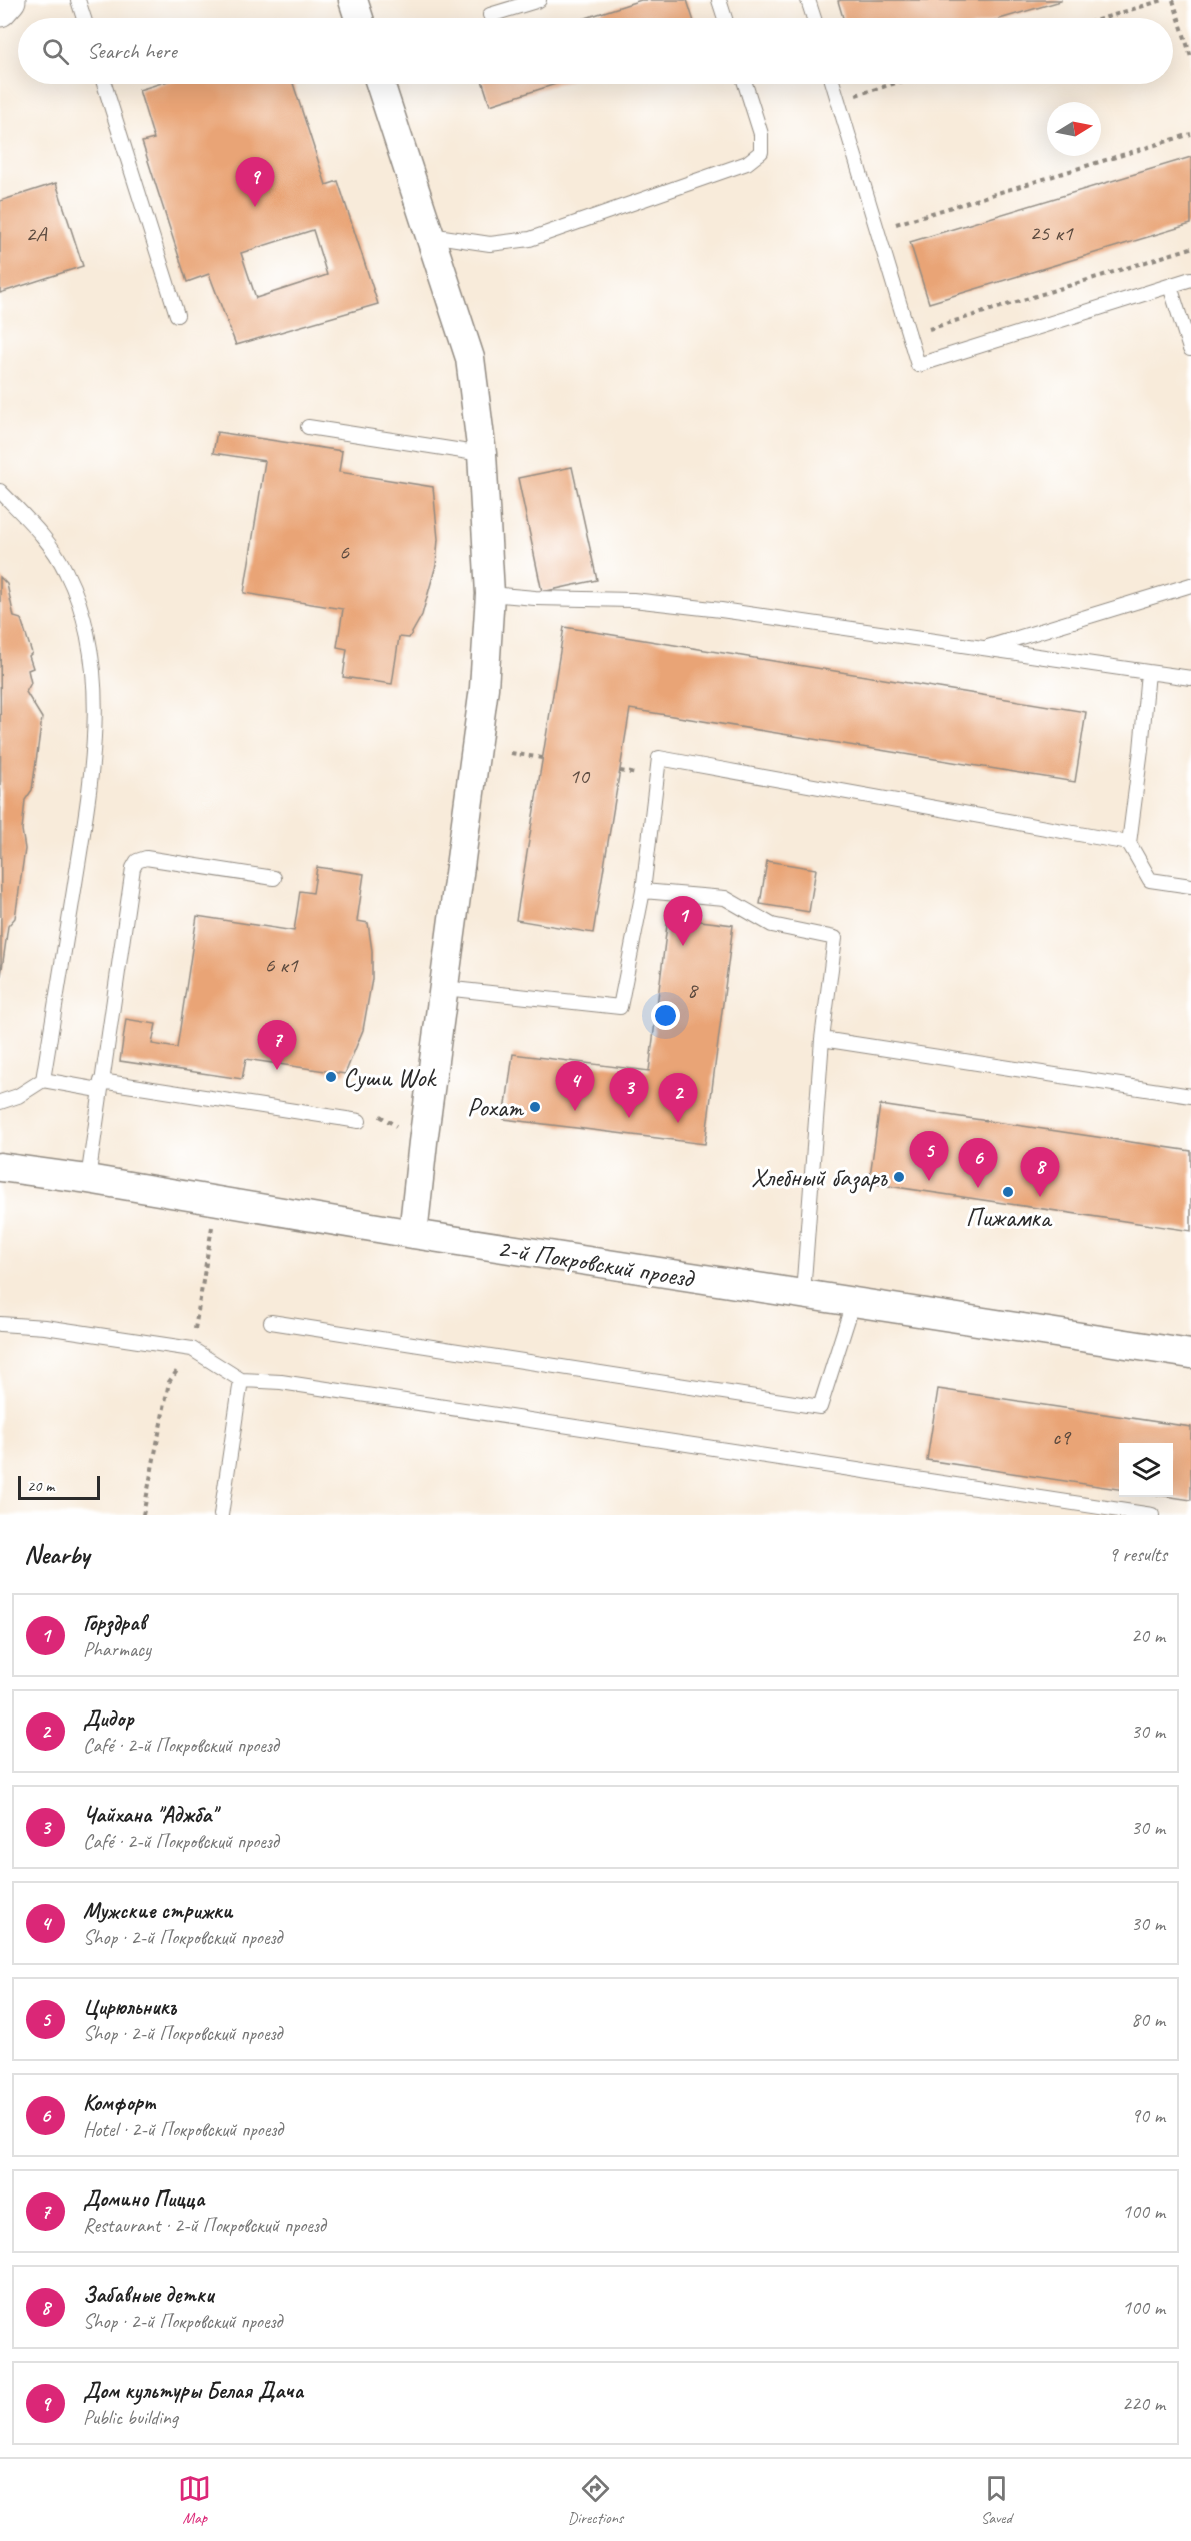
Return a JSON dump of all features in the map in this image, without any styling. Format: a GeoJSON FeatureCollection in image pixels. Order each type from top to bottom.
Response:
{"type":"FeatureCollection","features":[{"type":"Feature","properties":{"kind":"street"},"geometry":{"type":"LineString","coordinates":[[0,10],[9,0]]}},
{"type":"Feature","properties":{"kind":"street"},"geometry":{"type":"LineString","coordinates":[[353,0],[359,18]]}},
{"type":"Feature","properties":{"kind":"street"},"geometry":{"type":"LineString","coordinates":[[380,84],[470,358],[482,454],[490,594],[484,688],[423,1142],[413,1234]]}},
{"type":"Feature","properties":{"kind":"street","name":"2-й Покровский проезд"},"geometry":{"type":"LineString","coordinates":[[0,1167],[88,1179],[413,1234],[1191,1354]]}},
{"type":"Feature","properties":{"kind":"lane"},"geometry":{"type":"LineString","coordinates":[[78,0],[84,18]]}},
{"type":"Feature","properties":{"kind":"lane"},"geometry":{"type":"LineString","coordinates":[[490,15],[539,0]]}},
{"type":"Feature","properties":{"kind":"lane"},"geometry":{"type":"LineString","coordinates":[[719,0],[725,18]]}},
{"type":"Feature","properties":{"kind":"lane"},"geometry":{"type":"LineString","coordinates":[[808,0],[814,18]]}},
{"type":"Feature","properties":{"kind":"lane"},"geometry":{"type":"LineString","coordinates":[[104,84],[177,315]]}},
{"type":"Feature","properties":{"kind":"lane"},"geometry":{"type":"LineString","coordinates":[[430,235],[490,244],[530,238],[747,163],[760,152],[762,134],[745,84]]}},
{"type":"Feature","properties":{"kind":"lane"},"geometry":{"type":"LineString","coordinates":[[833,84],[918,365],[1191,279]]}},
{"type":"Feature","properties":{"kind":"lane"},"geometry":{"type":"LineString","coordinates":[[1170,286],[1191,346]]}},
{"type":"Feature","properties":{"kind":"lane"},"geometry":{"type":"LineString","coordinates":[[308,427],[482,454]]}},
{"type":"Feature","properties":{"kind":"lane"},"geometry":{"type":"LineString","coordinates":[[0,491],[53,548],[66,571],[76,594],[86,633],[93,678],[94,729],[91,783],[43,1080]]}},
{"type":"Feature","properties":{"kind":"lane"},"geometry":{"type":"LineString","coordinates":[[983,649],[1191,585]]}},
{"type":"Feature","properties":{"kind":"lane"},"geometry":{"type":"LineString","coordinates":[[490,594],[535,598],[633,600],[721,610],[1191,678]]}},
{"type":"Feature","properties":{"kind":"lane"},"geometry":{"type":"LineString","coordinates":[[1148,672],[1129,843],[1150,880],[1191,886]]}},
{"type":"Feature","properties":{"kind":"lane"},"geometry":{"type":"LineString","coordinates":[[444,988],[620,1007],[644,891],[659,758],[1129,843]]}},
{"type":"Feature","properties":{"kind":"lane"},"geometry":{"type":"LineString","coordinates":[[88,1179],[133,868],[137,861],[146,858],[274,878]]}},
{"type":"Feature","properties":{"kind":"lane"},"geometry":{"type":"LineString","coordinates":[[644,891],[725,898],[772,925],[835,938],[822,1039],[803,1294]]}},
{"type":"Feature","properties":{"kind":"lane"},"geometry":{"type":"LineString","coordinates":[[822,1039],[1191,1096]]}},
{"type":"Feature","properties":{"kind":"lane"},"geometry":{"type":"LineString","coordinates":[[0,1102],[18,1096],[43,1080],[100,1085],[359,1121]]}},
{"type":"Feature","properties":{"kind":"lane"},"geometry":{"type":"LineString","coordinates":[[271,1322],[820,1407],[853,1303]]}},
{"type":"Feature","properties":{"kind":"lane"},"geometry":{"type":"LineString","coordinates":[[0,1324],[45,1327],[192,1349],[242,1380],[281,1382],[1152,1515]]}},
{"type":"Feature","properties":{"kind":"lane"},"geometry":{"type":"LineString","coordinates":[[221,1515],[242,1380]]}},
{"type":"Feature","properties":{"kind":"path"},"geometry":{"type":"LineString","coordinates":[[1104,18],[1163,0]]}},
{"type":"Feature","properties":{"kind":"path"},"geometry":{"type":"LineString","coordinates":[[1173,0],[1191,57]]}},
{"type":"Feature","properties":{"kind":"path"},"geometry":{"type":"LineString","coordinates":[[838,101],[893,84]]}},
{"type":"Feature","properties":{"kind":"path"},"geometry":{"type":"LineString","coordinates":[[856,95],[860,106]]}},
{"type":"Feature","properties":{"kind":"path"},"geometry":{"type":"LineString","coordinates":[[878,230],[1191,135]]}},
{"type":"Feature","properties":{"kind":"path"},"geometry":{"type":"LineString","coordinates":[[893,214],[899,235]]}},
{"type":"Feature","properties":{"kind":"path"},"geometry":{"type":"LineString","coordinates":[[925,318],[928,329],[1191,248]]}},
{"type":"Feature","properties":{"kind":"path"},"geometry":{"type":"LineString","coordinates":[[511,753],[542,758]]}},
{"type":"Feature","properties":{"kind":"path"},"geometry":{"type":"LineString","coordinates":[[376,1114],[402,1130]]}},
{"type":"Feature","properties":{"kind":"building"},"geometry":{"type":"Polygon","coordinates":[[[641,0],[687,0],[693,18],[586,18],[641,0]]]}},
{"type":"Feature","properties":{"kind":"building"},"geometry":{"type":"Polygon","coordinates":[[[1061,0],[1003,18],[843,18],[838,1],[1061,0]]]}},
{"type":"Feature","properties":{"kind":"building"},"geometry":{"type":"Polygon","coordinates":[[[158,84],[293,84],[326,185],[338,181],[378,304],[236,345],[209,274],[187,282],[142,142],[154,139],[139,90],[158,84]],[[313,230],[241,253],[256,298],[327,275],[313,230]]]}},
{"type":"Feature","properties":{"kind":"building"},"geometry":{"type":"Polygon","coordinates":[[[483,84],[556,84],[490,105],[483,84]]]}},
{"type":"Feature","properties":{"kind":"building"},"geometry":{"type":"Polygon","coordinates":[[[1191,157],[1191,224],[929,303],[910,242],[1191,157]]]}},
{"type":"Feature","properties":{"kind":"building"},"geometry":{"type":"Polygon","coordinates":[[[56,183],[83,266],[0,293],[0,201],[56,183]]]}},
{"type":"Feature","properties":{"kind":"building"},"geometry":{"type":"Polygon","coordinates":[[[217,432],[342,451],[339,472],[433,487],[438,539],[436,565],[422,615],[409,638],[399,637],[392,684],[343,677],[347,649],[337,647],[343,609],[244,593],[265,461],[213,453],[217,432]]]}},
{"type":"Feature","properties":{"kind":"building"},"geometry":{"type":"Polygon","coordinates":[[[572,467],[597,580],[542,592],[518,478],[572,467]]]}},
{"type":"Feature","properties":{"kind":"building"},"geometry":{"type":"Polygon","coordinates":[[[0,577],[7,584],[14,617],[21,619],[32,653],[29,656],[33,668],[28,670],[31,683],[26,692],[42,718],[32,790],[25,800],[22,830],[25,849],[15,918],[8,926],[1,976],[0,577]]]}},
{"type":"Feature","properties":{"kind":"building"},"geometry":{"type":"Polygon","coordinates":[[[564,627],[1086,712],[1075,782],[630,709],[593,933],[516,920],[564,627]]]}},
{"type":"Feature","properties":{"kind":"building"},"geometry":{"type":"Polygon","coordinates":[[[767,861],[816,869],[809,912],[760,904],[767,861]]]}},
{"type":"Feature","properties":{"kind":"building"},"geometry":{"type":"Polygon","coordinates":[[[317,867],[364,874],[357,921],[368,923],[372,951],[372,979],[363,1030],[345,1074],[246,1059],[242,1079],[120,1061],[126,1019],[156,1024],[152,1044],[177,1048],[197,916],[294,931],[300,891],[313,893],[317,867]]]}},
{"type":"Feature","properties":{"kind":"building"},"geometry":{"type":"Polygon","coordinates":[[[668,917],[733,925],[705,1144],[504,1119],[513,1054],[649,1071],[668,917]]]}},
{"type":"Feature","properties":{"kind":"building"},"geometry":{"type":"Polygon","coordinates":[[[880,1105],[1191,1151],[1191,1231],[869,1183],[880,1105]]]}},
{"type":"Feature","properties":{"kind":"building"},"geometry":{"type":"Polygon","coordinates":[[[938,1389],[1191,1427],[1191,1500],[1171,1497],[1173,1497],[1173,1443],[1119,1443],[1119,1489],[927,1460],[938,1389]]]}},
{"type":"Feature","properties":{"kind":"place","name":"Дом культуры Белая Дача"},"geometry":{"type":"Point","coordinates":[255,207]}},
{"type":"Feature","properties":{"kind":"place","name":"Горздрав"},"geometry":{"type":"Point","coordinates":[683,946]}},
{"type":"Feature","properties":{"kind":"place","name":"Домино Пицца"},"geometry":{"type":"Point","coordinates":[277,1070]}},
{"type":"Feature","properties":{"kind":"place","name":"Суши Wok"},"geometry":{"type":"Point","coordinates":[331,1077]}},
{"type":"Feature","properties":{"kind":"place","name":"Рохат"},"geometry":{"type":"Point","coordinates":[535,1107]}},
{"type":"Feature","properties":{"kind":"place","name":"Мужские стрижки"},"geometry":{"type":"Point","coordinates":[575,1111]}},
{"type":"Feature","properties":{"kind":"place","name":"Чайхана \"Аджба\""},"geometry":{"type":"Point","coordinates":[629,1118]}},
{"type":"Feature","properties":{"kind":"place","name":"Дидор"},"geometry":{"type":"Point","coordinates":[678,1123]}},
{"type":"Feature","properties":{"kind":"place","name":"Хлебный базаръ"},"geometry":{"type":"Point","coordinates":[899,1177]}},
{"type":"Feature","properties":{"kind":"place","name":"Цирюльникъ"},"geometry":{"type":"Point","coordinates":[929,1181]}},
{"type":"Feature","properties":{"kind":"place","name":"Комфорт"},"geometry":{"type":"Point","coordinates":[978,1188]}},
{"type":"Feature","properties":{"kind":"place","name":"Пижамка"},"geometry":{"type":"Point","coordinates":[1008,1192]}},
{"type":"Feature","properties":{"kind":"place","name":"Забавные детки"},"geometry":{"type":"Point","coordinates":[1040,1197]}}]}
